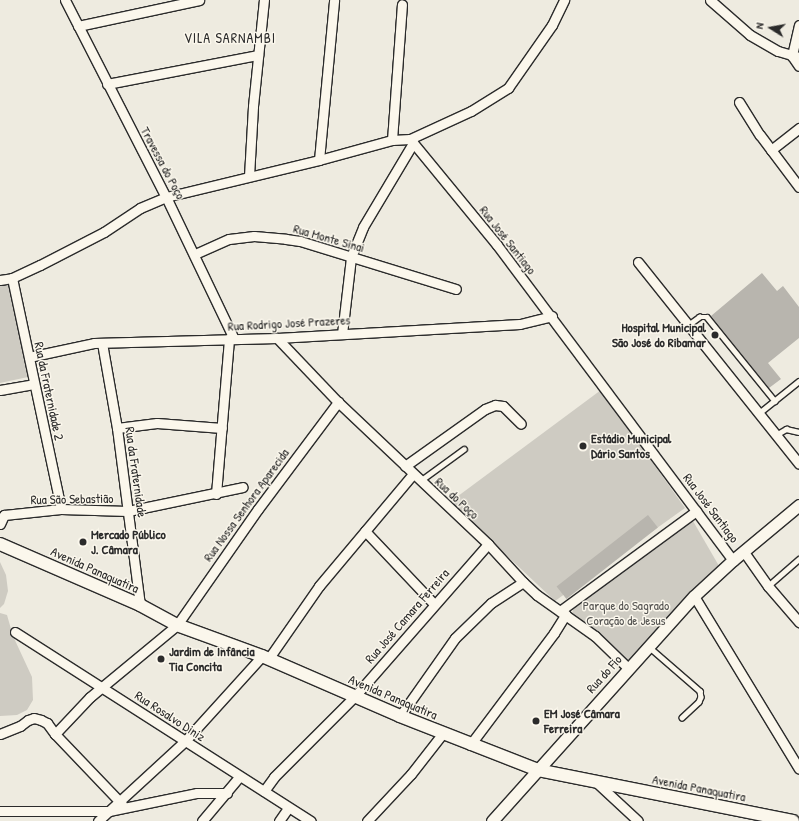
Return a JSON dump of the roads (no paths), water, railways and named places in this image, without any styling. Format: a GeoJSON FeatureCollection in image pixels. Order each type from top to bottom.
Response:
{"type":"FeatureCollection","features":[{"type":"Feature","properties":{"kind":"main road","name":"Avenida Panaquatira"},"geometry":{"type":"LineString","coordinates":[[0,544],[140,605],[177,626],[266,657],[443,734],[538,770],[765,818],[793,821]]}},
{"type":"Feature","properties":{"kind":"street","name":"Travessa do Poço"},"geometry":{"type":"LineString","coordinates":[[65,0],[195,254],[232,339],[216,494]]}},
{"type":"Feature","properties":{"kind":"street"},"geometry":{"type":"LineString","coordinates":[[78,26],[199,0]]}},
{"type":"Feature","properties":{"kind":"street"},"geometry":{"type":"LineString","coordinates":[[249,176],[253,106],[264,0]]}},
{"type":"Feature","properties":{"kind":"street"},"geometry":{"type":"LineString","coordinates":[[319,160],[334,0]]}},
{"type":"Feature","properties":{"kind":"street"},"geometry":{"type":"LineString","coordinates":[[0,280],[12,278],[104,232],[140,208],[166,196],[319,160],[392,140],[412,141],[471,111],[508,88],[552,25],[564,0]]}},
{"type":"Feature","properties":{"kind":"street"},"geometry":{"type":"LineString","coordinates":[[710,0],[750,35],[768,46],[795,56]]}},
{"type":"Feature","properties":{"kind":"street"},"geometry":{"type":"LineString","coordinates":[[392,140],[402,4]]}},
{"type":"Feature","properties":{"kind":"street"},"geometry":{"type":"LineString","coordinates":[[799,26],[795,56],[799,66]]}},
{"type":"Feature","properties":{"kind":"street"},"geometry":{"type":"LineString","coordinates":[[108,84],[258,55]]}},
{"type":"Feature","properties":{"kind":"street"},"geometry":{"type":"LineString","coordinates":[[739,102],[771,150],[799,187]]}},
{"type":"Feature","properties":{"kind":"street"},"geometry":{"type":"LineString","coordinates":[[771,150],[799,128]]}},
{"type":"Feature","properties":{"kind":"street"},"geometry":{"type":"LineString","coordinates":[[342,334],[351,257],[363,227],[412,141]]}},
{"type":"Feature","properties":{"kind":"street","name":"Rua José Santiago"},"geometry":{"type":"LineString","coordinates":[[412,141],[498,245],[733,560]]}},
{"type":"Feature","properties":{"kind":"street","name":"Rua Monte Sinai"},"geometry":{"type":"LineString","coordinates":[[195,254],[229,239],[254,236],[300,241],[456,289]]}},
{"type":"Feature","properties":{"kind":"street"},"geometry":{"type":"LineString","coordinates":[[638,262],[776,435],[797,458]]}},
{"type":"Feature","properties":{"kind":"street","name":"Rua da Fraternidade 2"},"geometry":{"type":"LineString","coordinates":[[12,278],[33,384],[62,509]]}},
{"type":"Feature","properties":{"kind":"street","name":"Rua Rodrigo José Prazeres"},"geometry":{"type":"LineString","coordinates":[[28,357],[74,346],[102,343],[277,338],[520,324],[552,316]]}},
{"type":"Feature","properties":{"kind":"street","name":"Rua do Poço"},"geometry":{"type":"LineString","coordinates":[[277,338],[338,402],[488,544],[523,582],[537,595],[595,636],[628,668]]}},
{"type":"Feature","properties":{"kind":"street","name":"Rua da Fraternidade"},"geometry":{"type":"LineString","coordinates":[[102,343],[117,428],[140,605]]}},
{"type":"Feature","properties":{"kind":"street"},"geometry":{"type":"LineString","coordinates":[[0,390],[33,384]]}},
{"type":"Feature","properties":{"kind":"street","name":"Rua Nossa Senhora Aparecida"},"geometry":{"type":"LineString","coordinates":[[55,734],[101,688],[177,626],[258,509],[338,402]]}},
{"type":"Feature","properties":{"kind":"street"},"geometry":{"type":"LineString","coordinates":[[405,466],[485,409],[495,405],[503,406],[521,424]]}},
{"type":"Feature","properties":{"kind":"street"},"geometry":{"type":"LineString","coordinates":[[117,428],[157,423],[222,428]]}},
{"type":"Feature","properties":{"kind":"street"},"geometry":{"type":"LineString","coordinates":[[98,821],[109,811],[122,804],[266,657],[310,599],[365,531],[417,477]]}},
{"type":"Feature","properties":{"kind":"street","name":"Rua São Sebastião"},"geometry":{"type":"LineString","coordinates":[[0,524],[4,515],[62,509],[128,511],[216,494],[243,487]]}},
{"type":"Feature","properties":{"kind":"street","name":"Rua do Fio"},"geometry":{"type":"LineString","coordinates":[[492,821],[694,596],[733,560],[799,506]]}},
{"type":"Feature","properties":{"kind":"street"},"geometry":{"type":"LineString","coordinates":[[470,745],[554,633],[563,613],[696,511]]}},
{"type":"Feature","properties":{"kind":"street"},"geometry":{"type":"LineString","coordinates":[[365,531],[434,604]]}},
{"type":"Feature","properties":{"kind":"street","name":"Rua José Camara Ferreira"},"geometry":{"type":"LineString","coordinates":[[264,791],[274,777],[355,696],[488,544]]}},
{"type":"Feature","properties":{"kind":"street"},"geometry":{"type":"LineString","coordinates":[[744,552],[768,586],[799,622]]}},
{"type":"Feature","properties":{"kind":"street"},"geometry":{"type":"LineString","coordinates":[[400,716],[455,638],[491,603],[523,582]]}},
{"type":"Feature","properties":{"kind":"street"},"geometry":{"type":"LineString","coordinates":[[694,596],[799,769]]}},
{"type":"Feature","properties":{"kind":"street","name":"Rua Rosalvo Diniz"},"geometry":{"type":"LineString","coordinates":[[15,632],[239,777],[311,821]]}},
{"type":"Feature","properties":{"kind":"street"},"geometry":{"type":"LineString","coordinates":[[0,734],[34,718],[47,723],[55,734],[122,804]]}},
{"type":"Feature","properties":{"kind":"street"},"geometry":{"type":"LineString","coordinates":[[367,821],[411,774],[443,734]]}},
{"type":"Feature","properties":{"kind":"street"},"geometry":{"type":"LineString","coordinates":[[202,821],[239,777]]}},
{"type":"Feature","properties":{"kind":"street"},"geometry":{"type":"LineString","coordinates":[[596,782],[638,821]]}},
{"type":"Feature","properties":{"kind":"street"},"geometry":{"type":"LineString","coordinates":[[122,804],[197,793],[227,793]]}},
{"type":"Feature","properties":{"kind":"street"},"geometry":{"type":"LineString","coordinates":[[279,821],[288,808]]}},
{"type":"Feature","properties":{"kind":"street"},"geometry":{"type":"LineString","coordinates":[[1,812],[109,811]]}},
{"type":"Feature","properties":{"kind":"lane"},"geometry":{"type":"LineString","coordinates":[[688,325],[699,317],[707,317],[775,400]]}},
{"type":"Feature","properties":{"kind":"lane"},"geometry":{"type":"LineString","coordinates":[[759,413],[799,382]]}},
{"type":"Feature","properties":{"kind":"lane"},"geometry":{"type":"LineString","coordinates":[[776,435],[786,429],[799,432]]}},
{"type":"Feature","properties":{"kind":"lane"},"geometry":{"type":"LineString","coordinates":[[417,477],[464,450]]}},
{"type":"Feature","properties":{"kind":"lane"},"geometry":{"type":"LineString","coordinates":[[768,586],[799,559]]}},
{"type":"Feature","properties":{"kind":"lane"},"geometry":{"type":"LineString","coordinates":[[648,646],[700,691],[701,697],[699,702],[682,718]]}},
{"type":"Feature","properties":{"kind":"place","name":"Hospital Municipal São José do Ribamar"},"geometry":{"type":"Point","coordinates":[715,335]}},
{"type":"Feature","properties":{"kind":"place","name":"Estádio Municipal Dário Santos"},"geometry":{"type":"Point","coordinates":[583,446]}},
{"type":"Feature","properties":{"kind":"place","name":"Mercado Público J. Câmara"},"geometry":{"type":"Point","coordinates":[83,542]}},
{"type":"Feature","properties":{"kind":"place","name":"Jardim de Infância Tia Concita"},"geometry":{"type":"Point","coordinates":[161,659]}},
{"type":"Feature","properties":{"kind":"place","name":"EM José Câmara Ferreira"},"geometry":{"type":"Point","coordinates":[536,721]}},
{"type":"Feature","properties":{"kind":"district","name":"VILA SARNAMBI"},"geometry":{"type":"Point","coordinates":[230,38]}},
{"type":"Feature","properties":{"kind":"park label","name":"Parque do Sagrado Coração de Jesus"},"geometry":{"type":"Point","coordinates":[626,614]}}]}
